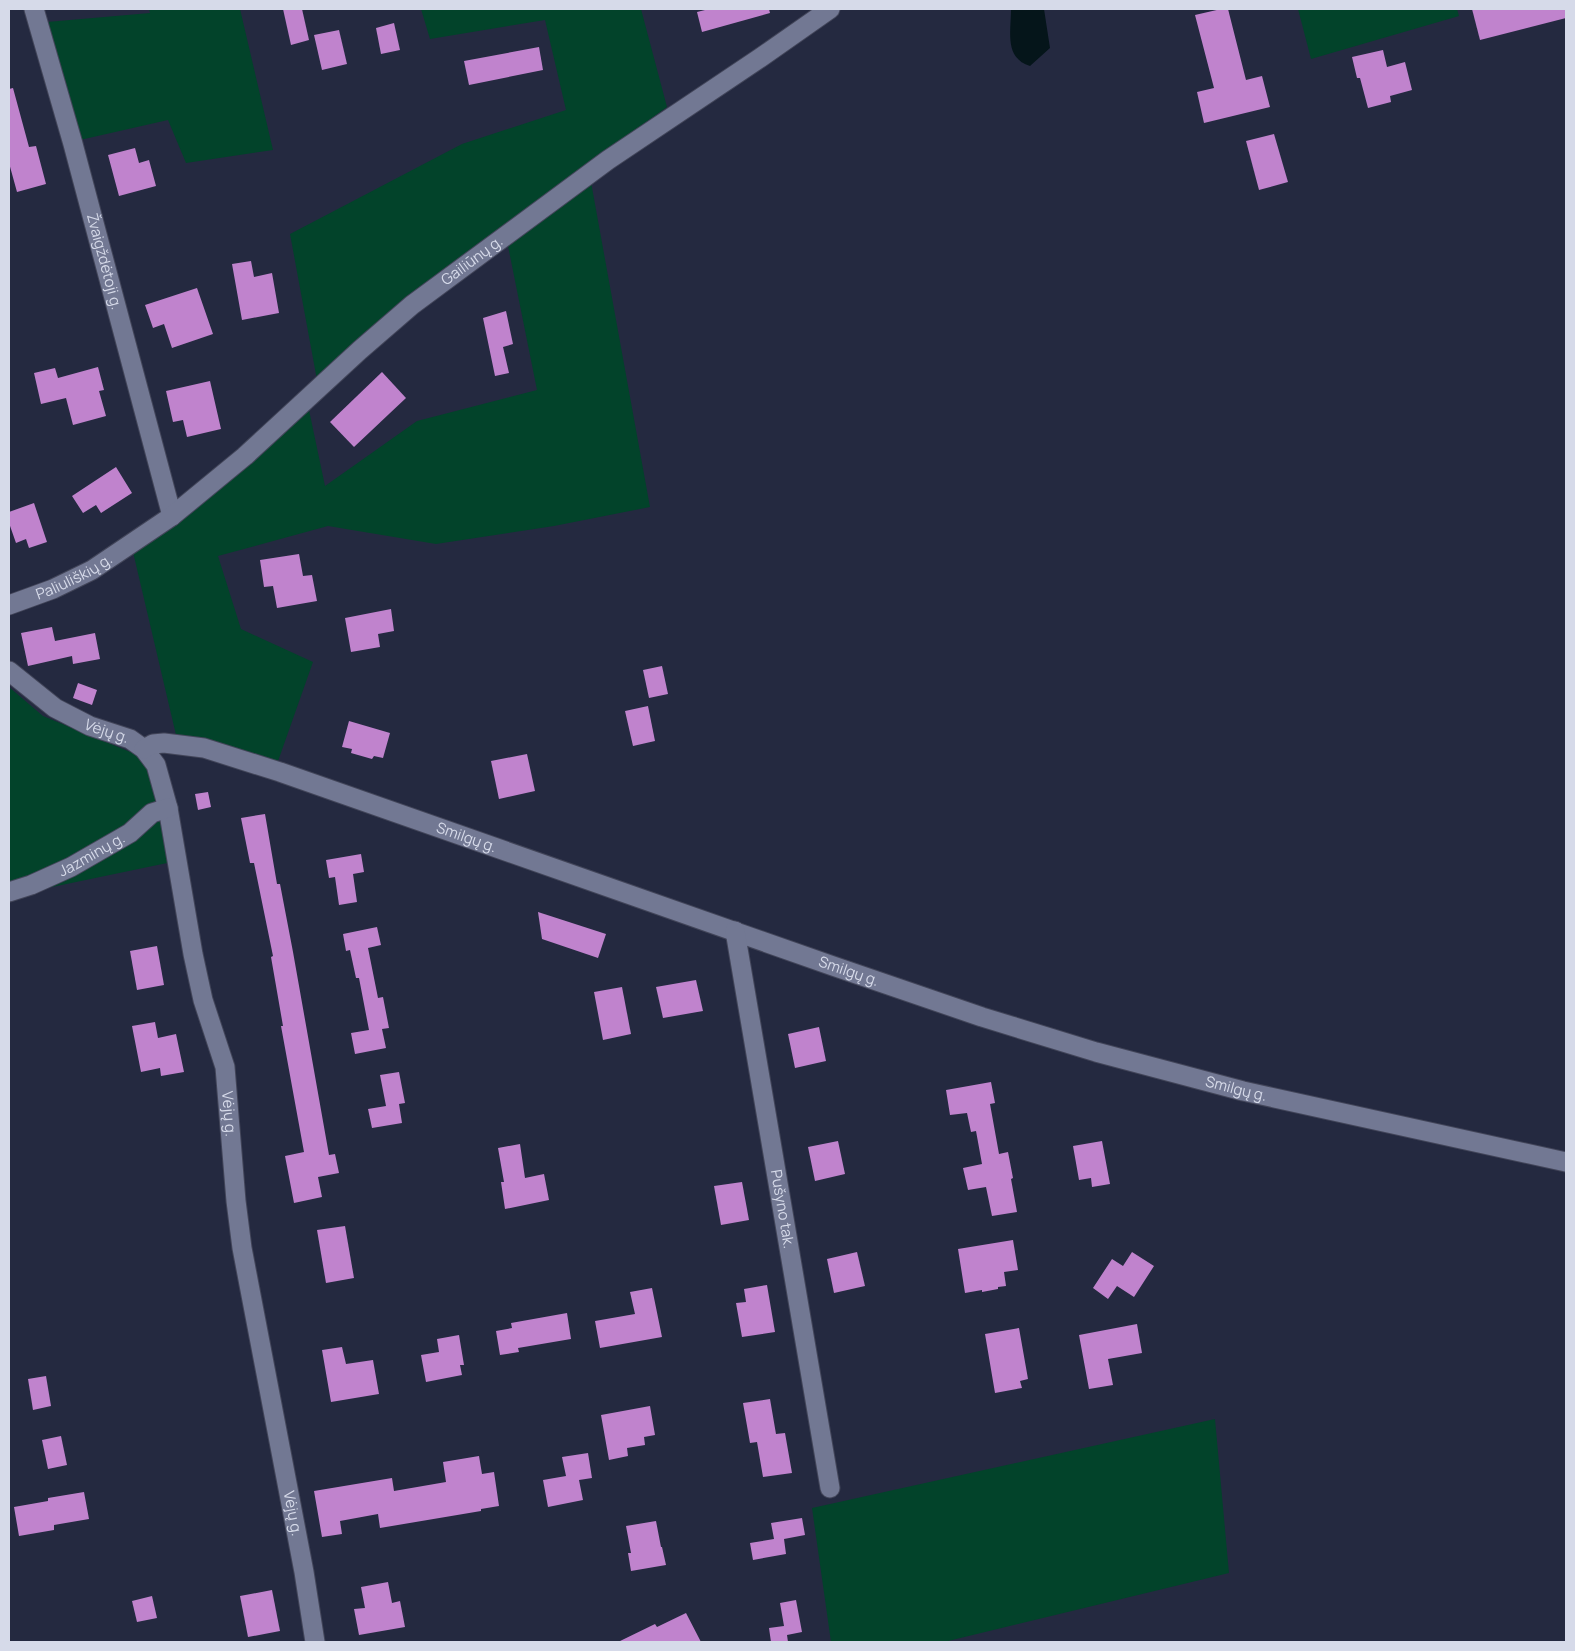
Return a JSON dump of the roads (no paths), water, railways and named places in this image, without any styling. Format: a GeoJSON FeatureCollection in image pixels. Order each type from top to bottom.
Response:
{"type":"FeatureCollection","features":[{"type":"Feature","properties":{"kind":"street","name":"Žvaigždėtoji g."},"geometry":{"type":"LineString","coordinates":[[34,9],[73,144],[172,516]]}},
{"type":"Feature","properties":{"kind":"street","name":"Gailiūnų g."},"geometry":{"type":"LineString","coordinates":[[136,540],[172,516],[245,456],[412,305],[608,160],[830,9]]}},
{"type":"Feature","properties":{"kind":"street","name":"Paliuliškių g."},"geometry":{"type":"LineString","coordinates":[[9,606],[53,589],[92,570],[136,540]]}},
{"type":"Feature","properties":{"kind":"street","name":"Vėjų g."},"geometry":{"type":"LineString","coordinates":[[9,672],[54,708],[90,726],[130,739],[144,748],[156,765],[168,808],[193,954],[203,1000],[225,1067],[236,1202],[242,1248],[316,1642]]}},
{"type":"Feature","properties":{"kind":"street","name":"Smilgų g."},"geometry":{"type":"LineString","coordinates":[[144,748],[164,742],[204,748],[280,772],[775,946],[982,1017],[1096,1052],[1243,1091],[1566,1162]]}},
{"type":"Feature","properties":{"kind":"street","name":"Jazminų g."},"geometry":{"type":"LineString","coordinates":[[9,892],[31,885],[71,867],[130,833],[152,813],[168,808]]}},
{"type":"Feature","properties":{"kind":"street","name":"Pušyno tak."},"geometry":{"type":"LineString","coordinates":[[736,931],[830,1488]]}}]}
